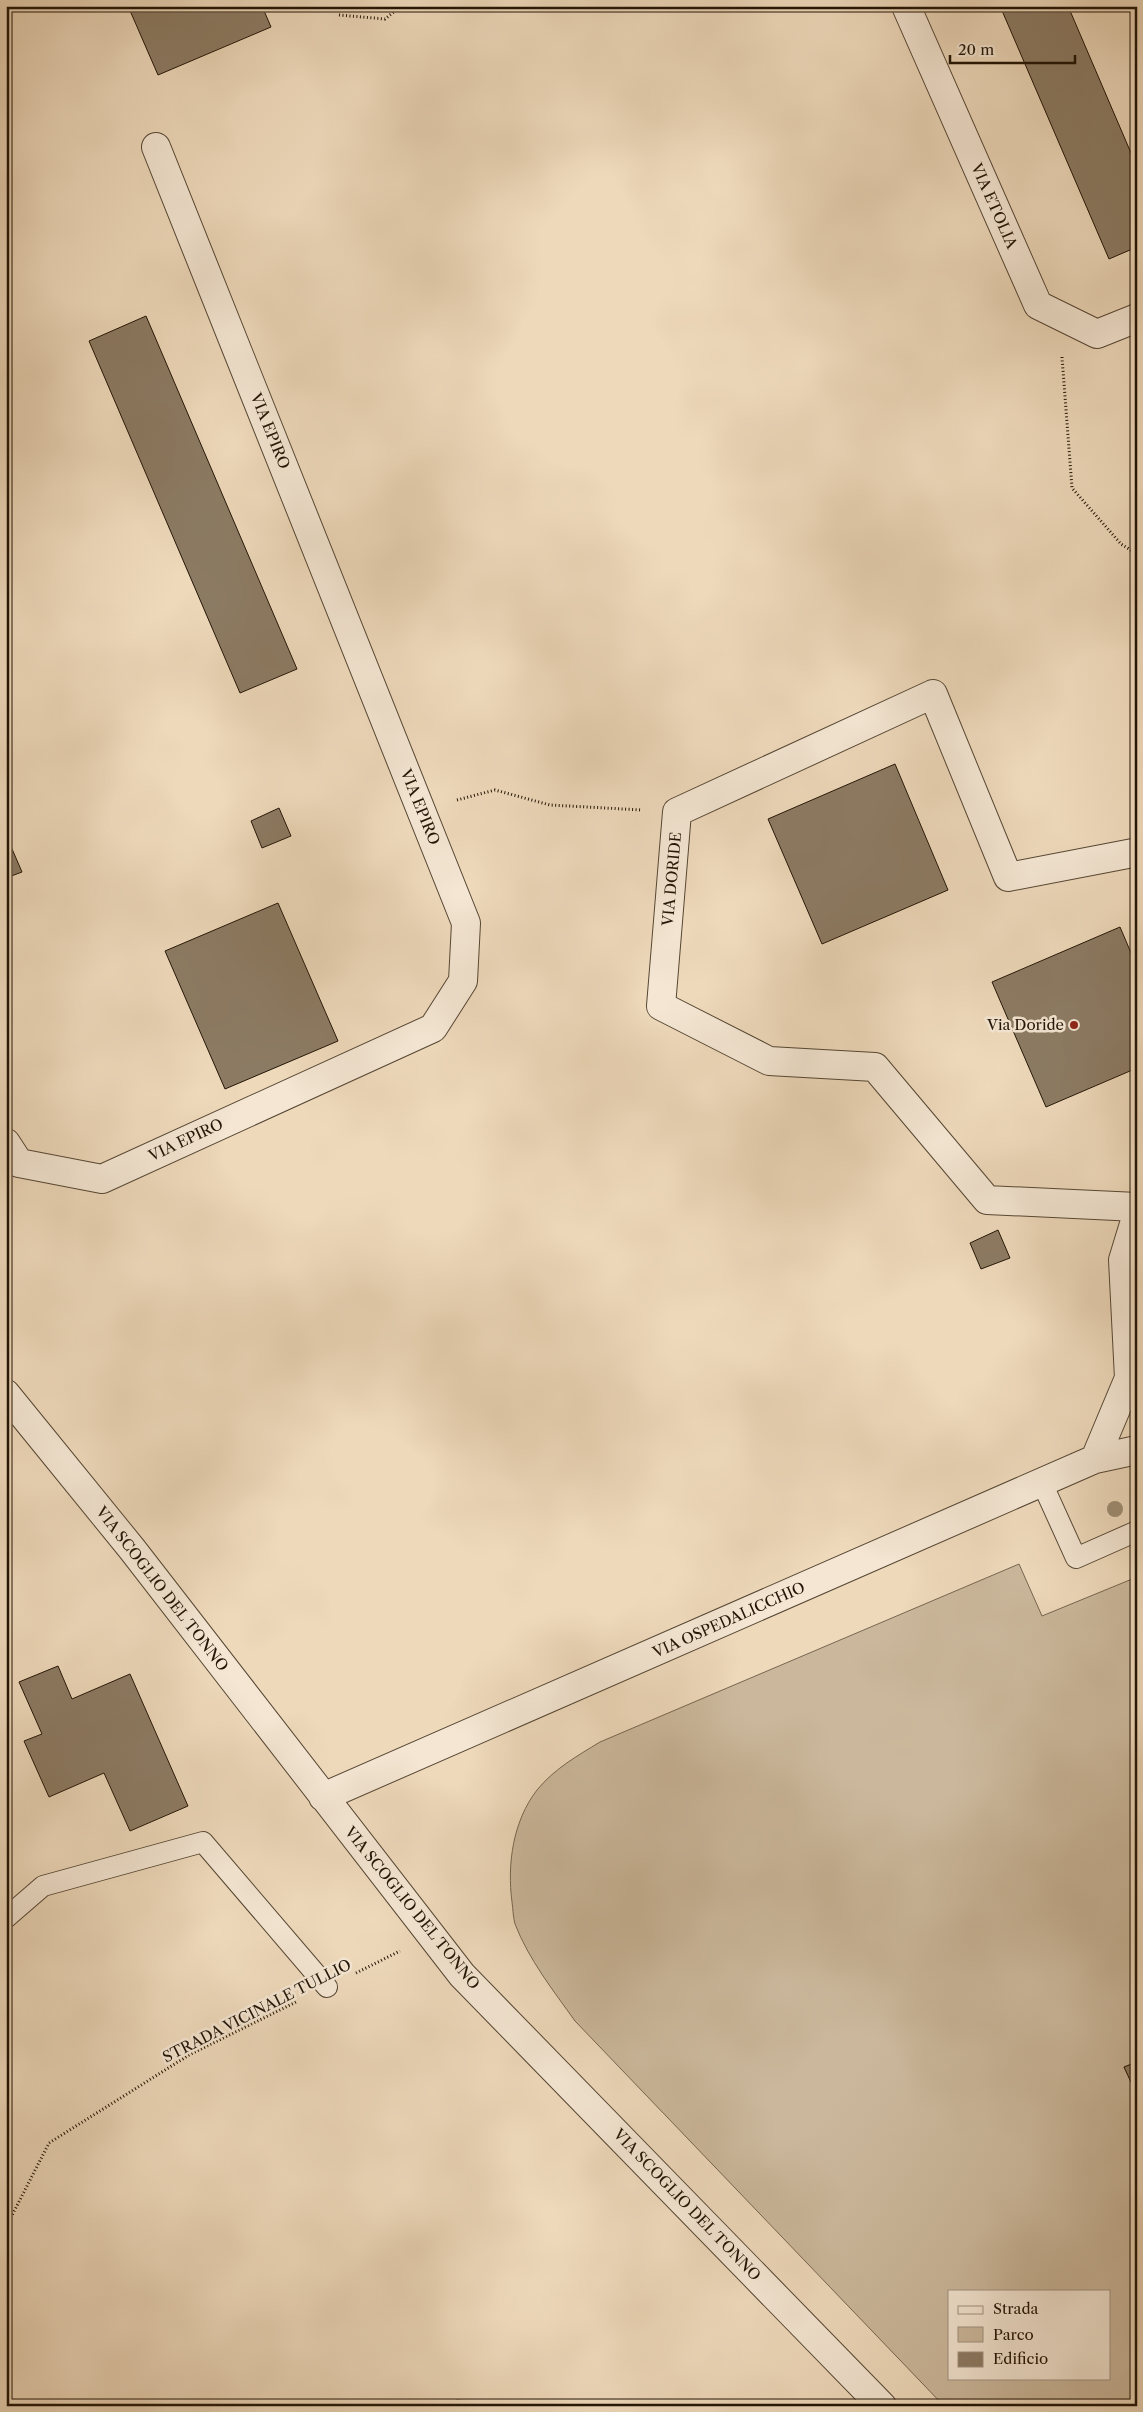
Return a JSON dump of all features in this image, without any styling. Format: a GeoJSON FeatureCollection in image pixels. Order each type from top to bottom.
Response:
{"type":"FeatureCollection","features":[{"type":"Feature","properties":{"kind":"street","name":"VIA ETOLIA"},"geometry":{"type":"LineString","coordinates":[[906,6],[1038,306],[1097,334],[1137,318]]}},
{"type":"Feature","properties":{"kind":"street","name":"VIA EPIRO"},"geometry":{"type":"LineString","coordinates":[[6,1143],[19,1163],[102,1179],[433,1028],[463,981],[466,922],[156,147]]}},
{"type":"Feature","properties":{"kind":"street","name":"VIA DORIDE"},"geometry":{"type":"LineString","coordinates":[[1137,855],[1133,852],[1008,877],[933,694],[677,812],[661,1006],[769,1061],[875,1067],[987,1200],[1137,1207]]}},
{"type":"Feature","properties":{"kind":"street"},"geometry":{"type":"LineString","coordinates":[[1096,1459],[1129,1378],[1130,1261],[1137,1214]]}},
{"type":"Feature","properties":{"kind":"street","name":"VIA SCOGLIO DEL TONNO"},"geometry":{"type":"LineString","coordinates":[[6,1394],[132,1549],[462,1974],[882,2406]]}},
{"type":"Feature","properties":{"kind":"street","name":"VIA OSPEDALICCHIO"},"geometry":{"type":"LineString","coordinates":[[323,1797],[1096,1459],[1137,1450]]}},
{"type":"Feature","properties":{"kind":"lane"},"geometry":{"type":"LineString","coordinates":[[1042,1483],[1076,1558],[1137,1531]]}},
{"type":"Feature","properties":{"kind":"lane"},"geometry":{"type":"LineString","coordinates":[[6,1918],[43,1886],[203,1842],[327,1987]]}},
{"type":"Feature","properties":{"kind":"path"},"geometry":{"type":"LineString","coordinates":[[339,15],[385,19],[401,6]]}},
{"type":"Feature","properties":{"kind":"path"},"geometry":{"type":"LineString","coordinates":[[1059,316],[1072,488],[1121,544],[1137,554]]}},
{"type":"Feature","properties":{"kind":"path"},"geometry":{"type":"LineString","coordinates":[[422,809],[495,790],[550,804],[677,812]]}},
{"type":"Feature","properties":{"kind":"path","name":"STRADA VICINALE TULLIO"},"geometry":{"type":"LineString","coordinates":[[6,2227],[49,2143],[189,2055],[432,1936]]}},
{"type":"Feature","properties":{"kind":"green space"},"geometry":{"type":"Polygon","coordinates":[[[1019,1564],[1042,1616],[1137,1577],[1137,2062],[1124,2067],[1137,2094],[1137,2406],[944,2406],[575,2021],[534,1962],[515,1924],[510,1873],[517,1829],[529,1802],[544,1782],[574,1758],[600,1742],[1019,1564]]]}},
{"type":"Feature","properties":{"kind":"building"},"geometry":{"type":"Polygon","coordinates":[[[128,6],[262,6],[271,27],[158,75],[128,6]]]}},
{"type":"Feature","properties":{"kind":"building"},"geometry":{"type":"Polygon","coordinates":[[[1000,6],[1068,6],[1137,167],[1137,247],[1109,259],[1000,6]]]}},
{"type":"Feature","properties":{"kind":"building"},"geometry":{"type":"Polygon","coordinates":[[[146,316],[297,669],[240,693],[89,341],[146,316]]]}},
{"type":"Feature","properties":{"kind":"building"},"geometry":{"type":"Polygon","coordinates":[[[895,764],[948,890],[822,944],[768,819],[895,764]]]}},
{"type":"Feature","properties":{"kind":"building"},"geometry":{"type":"Polygon","coordinates":[[[279,808],[291,836],[262,848],[251,821],[279,808]]]}},
{"type":"Feature","properties":{"kind":"building"},"geometry":{"type":"Polygon","coordinates":[[[6,835],[22,872],[6,878],[6,835]]]}},
{"type":"Feature","properties":{"kind":"building"},"geometry":{"type":"Polygon","coordinates":[[[278,903],[338,1041],[225,1089],[165,951],[278,903]]]}},
{"type":"Feature","properties":{"kind":"building","name":"Via Doride"},"geometry":{"type":"Polygon","coordinates":[[[1120,927],[1137,967],[1137,1068],[1046,1107],[992,982],[1120,927]]]}},
{"type":"Feature","properties":{"kind":"building"},"geometry":{"type":"Polygon","coordinates":[[[998,1230],[1010,1258],[981,1269],[970,1243],[998,1230]]]}},
{"type":"Feature","properties":{"kind":"building"},"geometry":{"type":"Polygon","coordinates":[[[58,1666],[72,1699],[130,1674],[188,1806],[130,1831],[104,1773],[49,1797],[24,1741],[42,1734],[19,1682],[58,1666]]]}},
{"type":"Feature","properties":{"kind":"building"},"geometry":{"type":"Polygon","coordinates":[[[1137,2062],[1137,2093],[1136,2093],[1124,2067],[1137,2062]]]}},
{"type":"Feature","properties":{"kind":"building"},"geometry":{"type":"Polygon","coordinates":[[[456,2400],[473,2401],[473,2406],[456,2406],[456,2400]]]}},
{"type":"Feature","properties":{"kind":"place","name":"Via Doride"},"geometry":{"type":"Point","coordinates":[1074,1025]}}]}
